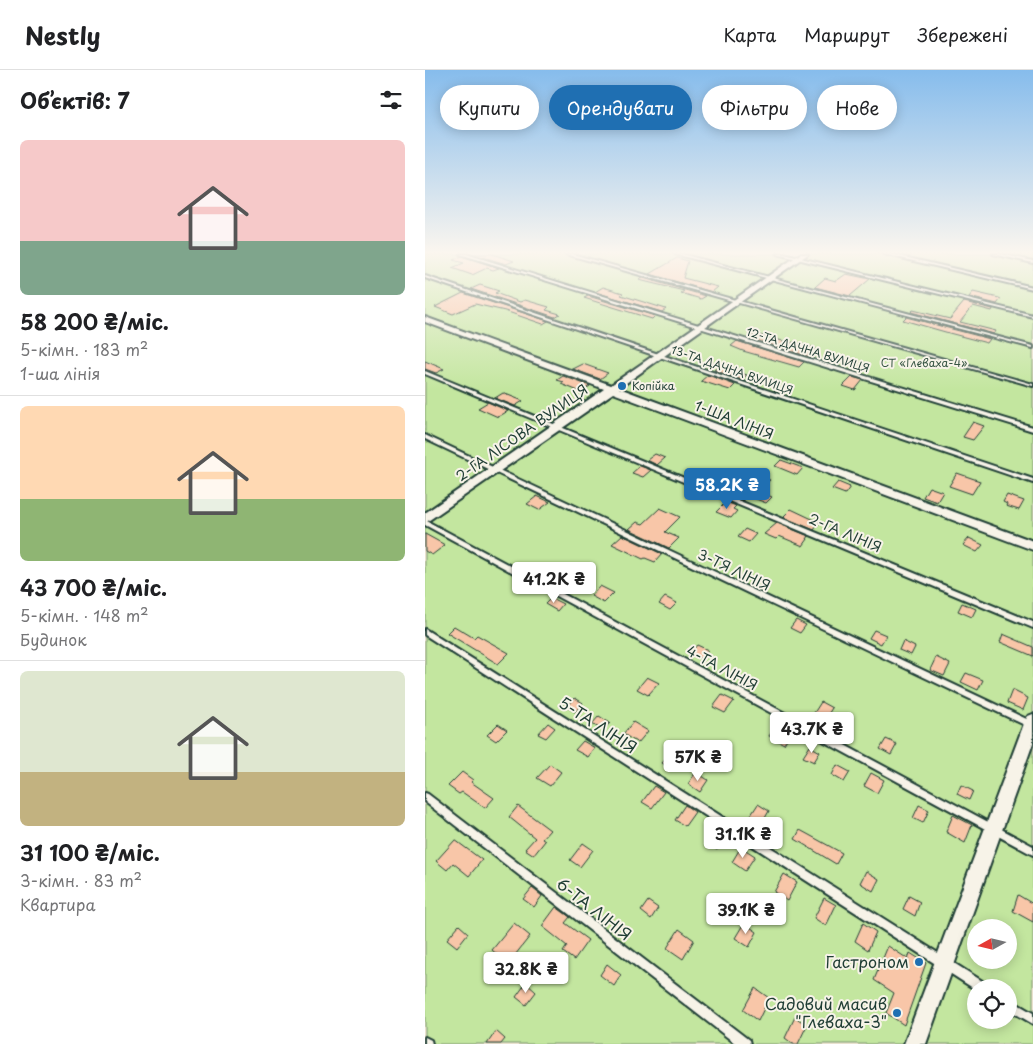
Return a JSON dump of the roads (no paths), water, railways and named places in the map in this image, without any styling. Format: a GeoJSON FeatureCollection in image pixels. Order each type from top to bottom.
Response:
{"type":"FeatureCollection","features":[{"type":"Feature","properties":{"kind":"street","name":"2-ГА ЛІСОВА ВУЛИЦЯ"},"geometry":{"type":"LineString","coordinates":[[425,520],[737,301]]}},
{"type":"Feature","properties":{"kind":"street","name":"1-ША ЛІНІЯ"},"geometry":{"type":"LineString","coordinates":[[425,319],[1033,546]]}},
{"type":"Feature","properties":{"kind":"street"},"geometry":{"type":"LineString","coordinates":[[915,1044],[1033,724]]}},
{"type":"Feature","properties":{"kind":"lane","name":"13-ТА ДАЧНА ВУЛИЦЯ"},"geometry":{"type":"LineString","coordinates":[[492,299],[1033,481]]}},
{"type":"Feature","properties":{"kind":"lane","name":"12-ТА ДАЧНА ВУЛИЦЯ"},"geometry":{"type":"LineString","coordinates":[[612,299],[1033,429]]}},
{"type":"Feature","properties":{"kind":"lane"},"geometry":{"type":"LineString","coordinates":[[731,299],[1033,385]]}},
{"type":"Feature","properties":{"kind":"lane"},"geometry":{"type":"LineString","coordinates":[[851,299],[1033,347]]}},
{"type":"Feature","properties":{"kind":"lane"},"geometry":{"type":"LineString","coordinates":[[969,299],[1033,316]]}},
{"type":"Feature","properties":{"kind":"lane","name":"2-ГА ЛІНІЯ"},"geometry":{"type":"LineString","coordinates":[[425,372],[1033,625]]}},
{"type":"Feature","properties":{"kind":"lane","name":"3-ТЯ ЛІНІЯ"},"geometry":{"type":"LineString","coordinates":[[425,437],[1033,724]]}},
{"type":"Feature","properties":{"kind":"lane","name":"4-ТА ЛІНІЯ"},"geometry":{"type":"LineString","coordinates":[[425,520],[1033,851]]}},
{"type":"Feature","properties":{"kind":"lane","name":"5-ТА ЛІНІЯ"},"geometry":{"type":"LineString","coordinates":[[425,632],[969,979]]}},
{"type":"Feature","properties":{"kind":"lane","name":"6-ТА ЛІНІЯ"},"geometry":{"type":"LineString","coordinates":[[425,797],[745,1044]]}},
{"type":"Feature","properties":{"kind":"lane"},"geometry":{"type":"LineString","coordinates":[[1017,1009],[1033,1019]]}},
{"type":"Feature","properties":{"kind":"place","name":"Копійка"},"geometry":{"type":"Point","coordinates":[622,386]}},
{"type":"Feature","properties":{"kind":"place","name":"Гастроном"},"geometry":{"type":"Point","coordinates":[919,962]}},
{"type":"Feature","properties":{"kind":"place","name":"Садовий масив \"Глеваха-3\""},"geometry":{"type":"Point","coordinates":[897,1013]}},
{"type":"Feature","properties":{"kind":"park label","name":"СТ «Глеваха-4»"},"geometry":{"type":"Point","coordinates":[924,363]}}]}
